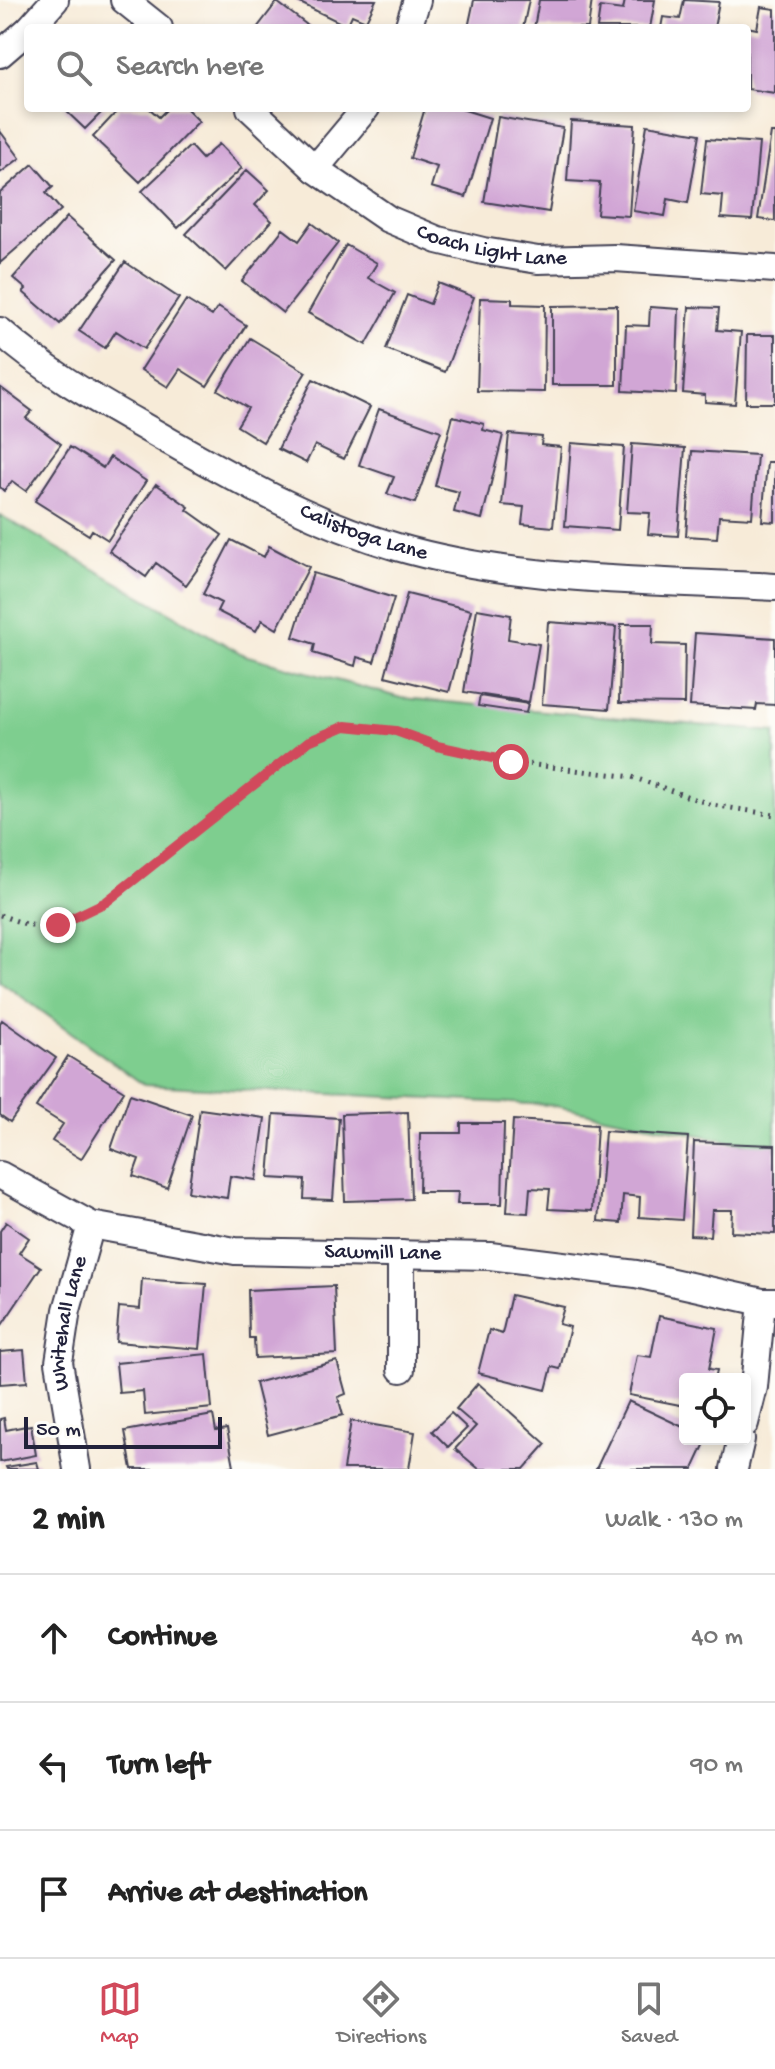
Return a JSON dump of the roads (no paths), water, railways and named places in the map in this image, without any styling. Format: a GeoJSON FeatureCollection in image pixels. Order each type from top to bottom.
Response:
{"type":"FeatureCollection","features":[{"type":"Feature","properties":{"kind":"street"},"geometry":{"type":"LineString","coordinates":[[33,24],[55,0]]}},
{"type":"Feature","properties":{"kind":"street"},"geometry":{"type":"LineString","coordinates":[[124,0],[154,24]]}},
{"type":"Feature","properties":{"kind":"street"},"geometry":{"type":"LineString","coordinates":[[409,24],[417,0]]}},
{"type":"Feature","properties":{"kind":"street"},"geometry":{"type":"LineString","coordinates":[[0,54],[24,33]]}},
{"type":"Feature","properties":{"kind":"street","name":"Coach Light Lane"},"geometry":{"type":"LineString","coordinates":[[254,112],[315,169],[388,219],[438,240],[538,260],[615,258],[775,269]]}},
{"type":"Feature","properties":{"kind":"street"},"geometry":{"type":"LineString","coordinates":[[315,169],[363,112]]}},
{"type":"Feature","properties":{"kind":"street","name":"Calistoga Lane"},"geometry":{"type":"LineString","coordinates":[[0,331],[81,390],[277,501],[382,542],[466,563],[564,575],[775,587]]}},
{"type":"Feature","properties":{"kind":"street","name":"Sawmill Lane"},"geometry":{"type":"LineString","coordinates":[[0,1175],[91,1225],[235,1251],[490,1256],[636,1274],[769,1302]]}},
{"type":"Feature","properties":{"kind":"street","name":"Whitehall Lane"},"geometry":{"type":"LineString","coordinates":[[77,1469],[59,1362],[67,1310],[91,1225]]}},
{"type":"Feature","properties":{"kind":"street"},"geometry":{"type":"LineString","coordinates":[[401,1254],[401,1369]]}},
{"type":"Feature","properties":{"kind":"street"},"geometry":{"type":"LineString","coordinates":[[751,1399],[769,1302]]}},
{"type":"Feature","properties":{"kind":"street"},"geometry":{"type":"LineString","coordinates":[[734,1469],[740,1445]]}}]}
